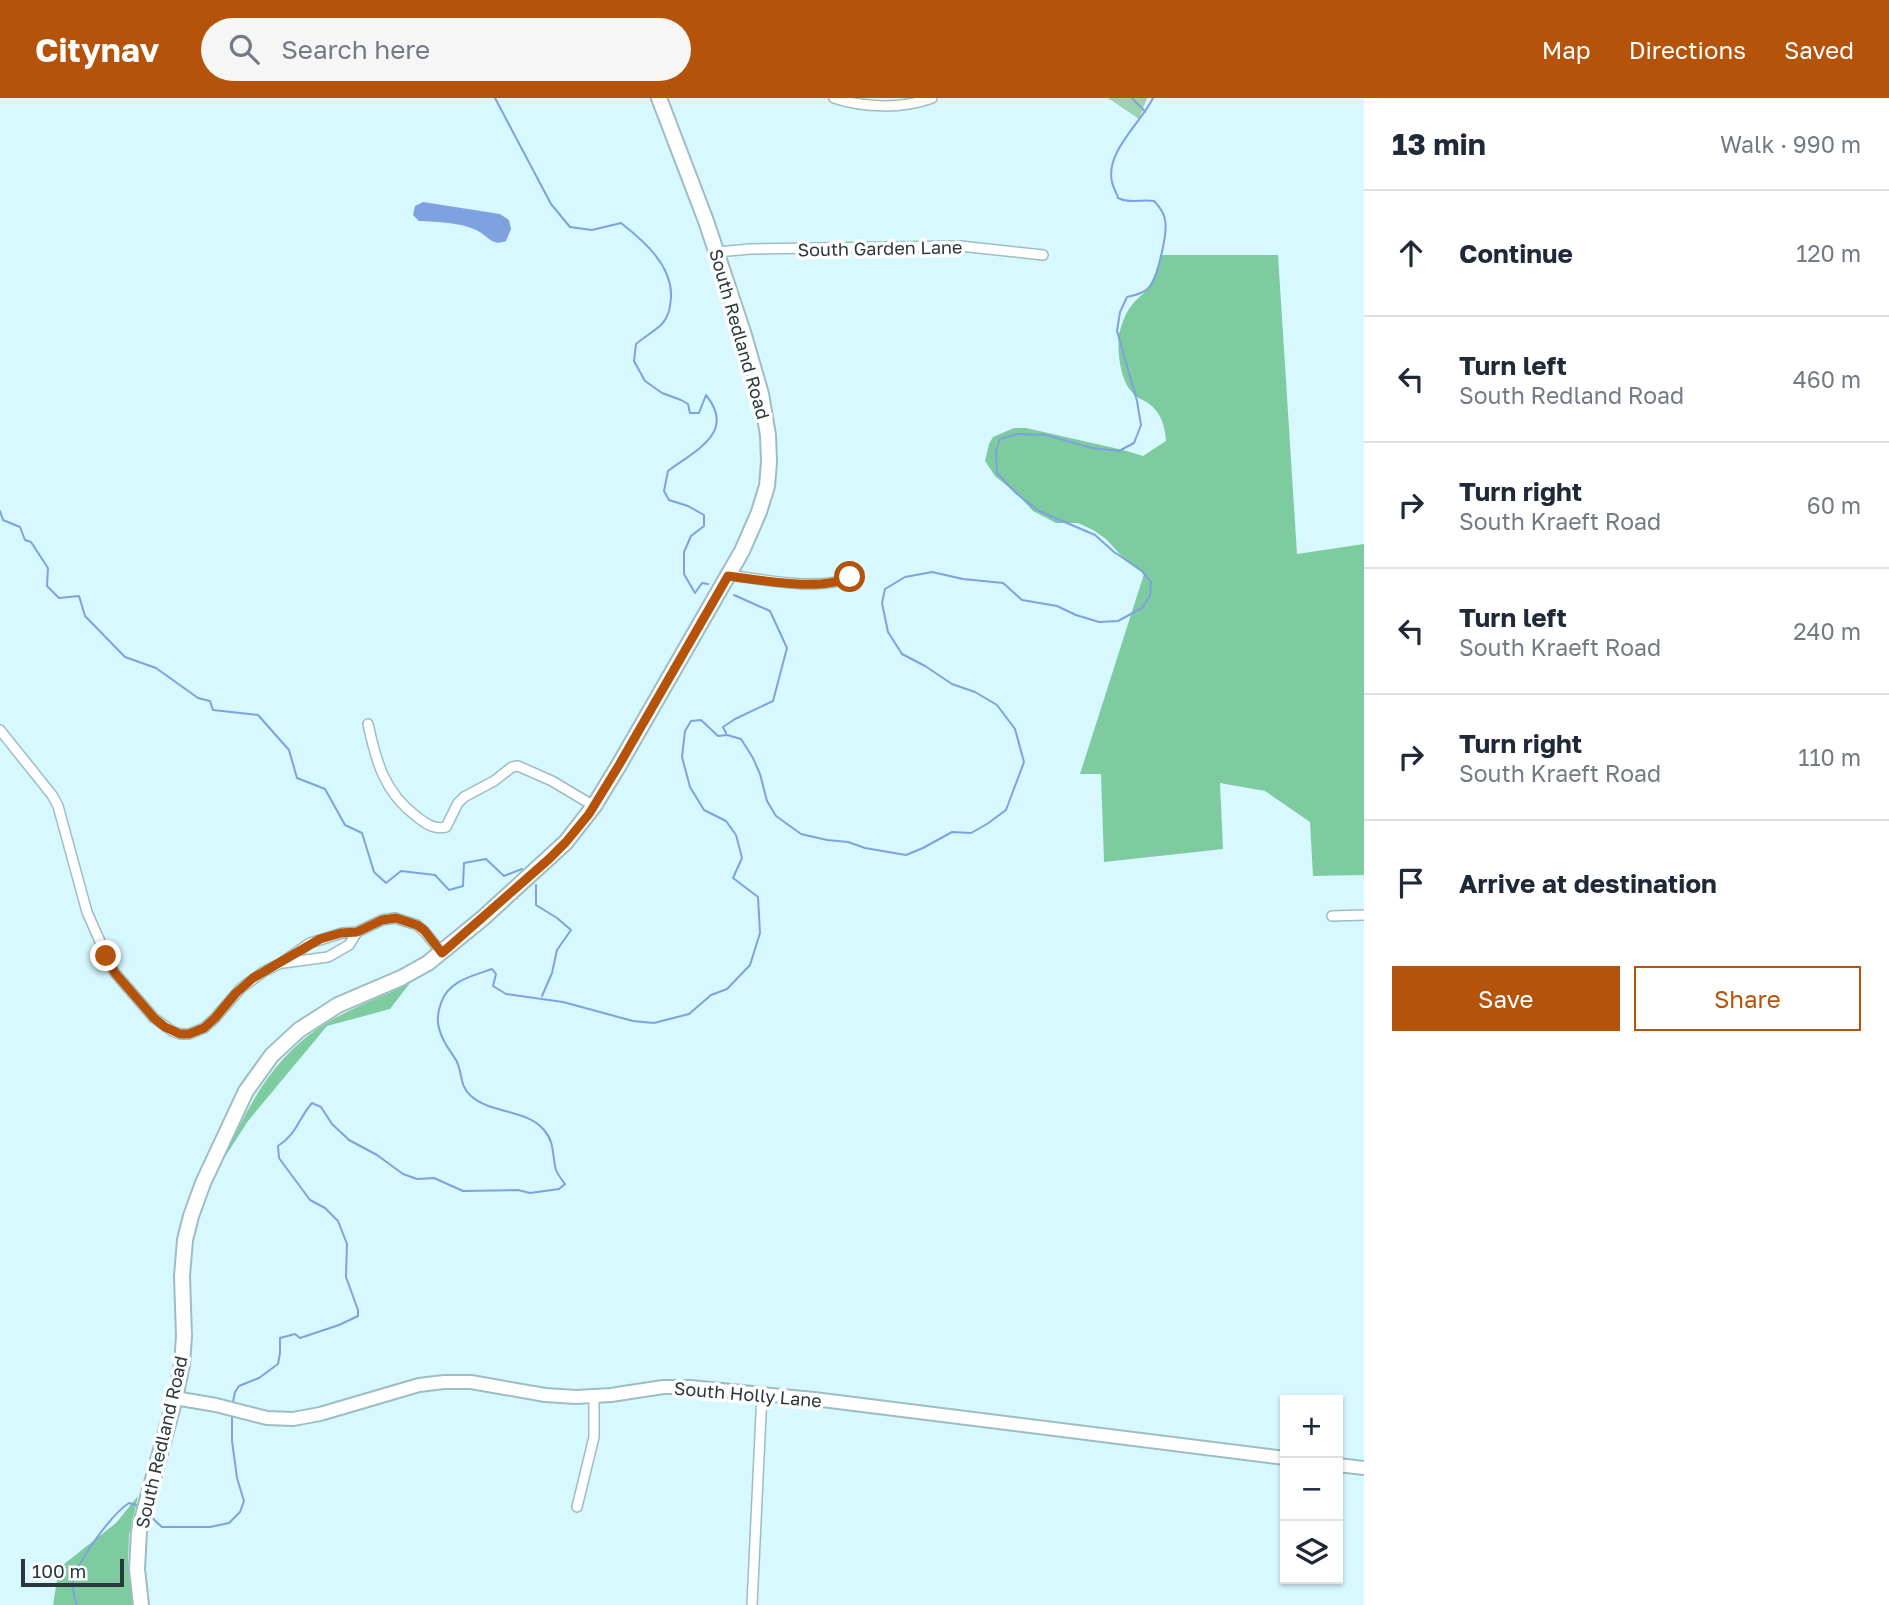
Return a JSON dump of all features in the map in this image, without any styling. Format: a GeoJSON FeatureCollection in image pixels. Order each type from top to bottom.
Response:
{"type":"FeatureCollection","features":[{"type":"Feature","properties":{"kind":"main road","name":"South Redland Road"},"geometry":{"type":"LineString","coordinates":[[141,1605],[137,1569],[139,1531],[175,1398],[184,1348],[181,1276],[185,1240],[203,1183],[246,1091],[279,1048],[314,1020],[338,1005],[407,975],[442,953],[549,859],[574,832],[594,806],[728,576],[759,512],[768,477],[769,453],[761,394],[717,252],[660,98]]}},
{"type":"Feature","properties":{"kind":"street"},"geometry":{"type":"LineString","coordinates":[[834,98],[855,105],[906,104],[932,98]]}},
{"type":"Feature","properties":{"kind":"street","name":"South Garden Lane"},"geometry":{"type":"LineString","coordinates":[[717,252],[750,249],[960,246],[1043,255]]}},
{"type":"Feature","properties":{"kind":"street"},"geometry":{"type":"LineString","coordinates":[[728,576],[827,584],[841,582],[850,577]]}},
{"type":"Feature","properties":{"kind":"street"},"geometry":{"type":"LineString","coordinates":[[368,724],[390,791],[409,811],[438,829],[446,827],[464,797],[494,781],[512,767],[518,766],[552,781],[594,806]]}},
{"type":"Feature","properties":{"kind":"street"},"geometry":{"type":"LineString","coordinates":[[0,730],[52,794],[58,806],[87,912],[115,973],[165,1027],[180,1034],[197,1031],[215,1018],[241,988],[310,943],[341,933],[357,932],[382,920],[396,918],[417,925],[442,953]]}},
{"type":"Feature","properties":{"kind":"street"},"geometry":{"type":"LineString","coordinates":[[1332,916],[1364,915]]}},
{"type":"Feature","properties":{"kind":"street"},"geometry":{"type":"LineString","coordinates":[[281,963],[328,957],[349,945],[357,932]]}},
{"type":"Feature","properties":{"kind":"street","name":"South Holly Lane"},"geometry":{"type":"LineString","coordinates":[[175,1398],[282,1419],[308,1418],[418,1385],[452,1381],[545,1395],[594,1396],[678,1387],[762,1393],[1280,1457]]}},
{"type":"Feature","properties":{"kind":"street"},"geometry":{"type":"LineString","coordinates":[[752,1605],[762,1393]]}},
{"type":"Feature","properties":{"kind":"street"},"geometry":{"type":"LineString","coordinates":[[577,1507],[594,1437],[594,1396]]}},
{"type":"Feature","properties":{"kind":"street"},"geometry":{"type":"LineString","coordinates":[[1343,1466],[1364,1468]]}},
{"type":"Feature","properties":{"kind":"green space"},"geometry":{"type":"Polygon","coordinates":[[[1108,98],[1147,98],[1139,119],[1108,98]]]}},
{"type":"Feature","properties":{"kind":"green space"},"geometry":{"type":"Polygon","coordinates":[[[1162,255],[1278,255],[1297,554],[1364,544],[1364,875],[1313,876],[1310,822],[1265,791],[1220,783],[1223,849],[1104,862],[1101,774],[1080,774],[1144,574],[1093,530],[1078,523],[1056,523],[1033,511],[995,476],[985,461],[993,437],[1014,428],[1026,428],[1143,456],[1166,441],[1159,415],[1127,386],[1118,348],[1119,334],[1126,315],[1149,285],[1162,255]]]}},
{"type":"Feature","properties":{"kind":"green space"},"geometry":{"type":"Polygon","coordinates":[[[410,983],[390,1009],[327,1026],[248,1121],[221,1163],[255,1097],[282,1060],[318,1029],[341,1015],[410,983]]]}},
{"type":"Feature","properties":{"kind":"green space"},"geometry":{"type":"Polygon","coordinates":[[[138,1496],[129,1535],[128,1561],[134,1605],[53,1605],[59,1568],[116,1523],[138,1496]]]}},
{"type":"Feature","properties":{"kind":"water"},"geometry":{"type":"Polygon","coordinates":[[[423,202],[500,214],[509,220],[511,229],[506,241],[497,243],[462,225],[419,221],[413,215],[415,206],[423,202]]]}},
{"type":"Feature","properties":{"kind":"waterway"},"geometry":{"type":"LineString","coordinates":[[495,98],[551,204],[570,227],[592,230],[621,223],[655,255],[667,275],[671,298],[668,315],[659,327],[636,344],[634,361],[645,381],[662,393],[688,404],[690,413],[699,413],[706,395],[714,408],[717,420],[708,440],[668,471],[664,491],[669,500],[704,515],[704,526],[691,536],[684,552],[684,574],[695,593],[702,583],[708,584]]}},
{"type":"Feature","properties":{"kind":"waterway"},"geometry":{"type":"LineString","coordinates":[[1132,98],[1145,112]]}},
{"type":"Feature","properties":{"kind":"waterway"},"geometry":{"type":"LineString","coordinates":[[233,1402],[239,1386],[259,1378],[278,1364],[280,1338],[295,1334],[300,1338],[358,1316],[346,1277],[347,1244],[338,1221],[325,1208],[310,1200],[279,1158],[278,1146],[293,1131],[312,1103],[321,1107],[332,1124],[349,1140],[377,1155],[403,1174],[417,1179],[434,1178],[463,1191],[518,1190],[530,1193],[559,1189],[565,1184],[556,1170],[552,1144],[544,1130],[528,1118],[479,1102],[465,1088],[457,1062],[438,1026],[439,1008],[449,989],[462,980],[492,969],[496,974],[493,986],[506,994],[563,1002],[633,1021],[654,1023],[689,1014],[711,995],[727,989],[750,965],[760,933],[758,897],[733,878],[742,858],[736,835],[726,821],[704,810],[690,787],[682,757],[685,731],[691,721],[701,720],[718,736],[727,735],[741,739],[753,758],[767,801],[776,816],[801,834],[906,855],[952,832],[971,833],[1006,810],[1024,762],[1015,729],[997,705],[975,692],[952,684],[902,654],[888,632],[882,603],[885,589],[905,577],[932,572],[963,579],[1003,583],[1022,600],[1057,606],[1099,622],[1118,621],[1142,608],[1150,596],[1151,582],[1141,570],[1095,535],[1039,511],[1017,494],[997,473],[996,451],[1000,439],[1017,434],[1046,435],[1092,448],[1119,451],[1134,443],[1141,425],[1117,331],[1120,312],[1127,297],[1146,290],[1154,280],[1166,226],[1162,212],[1154,201],[1127,201],[1118,198],[1111,171],[1125,138],[1153,98]]}},
{"type":"Feature","properties":{"kind":"waterway"},"geometry":{"type":"LineString","coordinates":[[0,511],[3,520],[20,527],[25,540],[31,542],[48,568],[47,586],[59,598],[79,596],[85,616],[125,657],[156,668],[198,698],[210,701],[213,710],[258,715],[289,750],[297,778],[325,789],[345,825],[362,833],[374,872],[386,883],[401,871],[435,875],[449,890],[463,886],[464,863],[486,859],[504,876],[522,869]]}},
{"type":"Feature","properties":{"kind":"waterway"},"geometry":{"type":"LineString","coordinates":[[726,733],[723,727],[773,701],[787,648],[770,611],[734,595]]}},
{"type":"Feature","properties":{"kind":"waterway"},"geometry":{"type":"LineString","coordinates":[[536,885],[536,905],[571,930],[557,950],[552,973],[542,996]]}},
{"type":"Feature","properties":{"kind":"waterway"},"geometry":{"type":"LineString","coordinates":[[151,1517],[162,1527],[210,1527],[229,1523],[240,1512],[244,1501],[237,1478],[232,1415]]}},
{"type":"Feature","properties":{"kind":"waterway"},"geometry":{"type":"LineString","coordinates":[[77,1605],[73,1583],[80,1563],[122,1508],[129,1503],[139,1506]]}},
{"type":"Feature","properties":{"kind":"route"},"geometry":{"type":"LineString","coordinates":[[106,956],[115,973],[154,1018],[172,1031],[189,1034],[204,1028],[253,978],[320,939],[357,932],[382,920],[396,918],[424,930],[442,953],[549,859],[589,814],[728,576],[827,584],[841,582],[850,577]]}}]}
